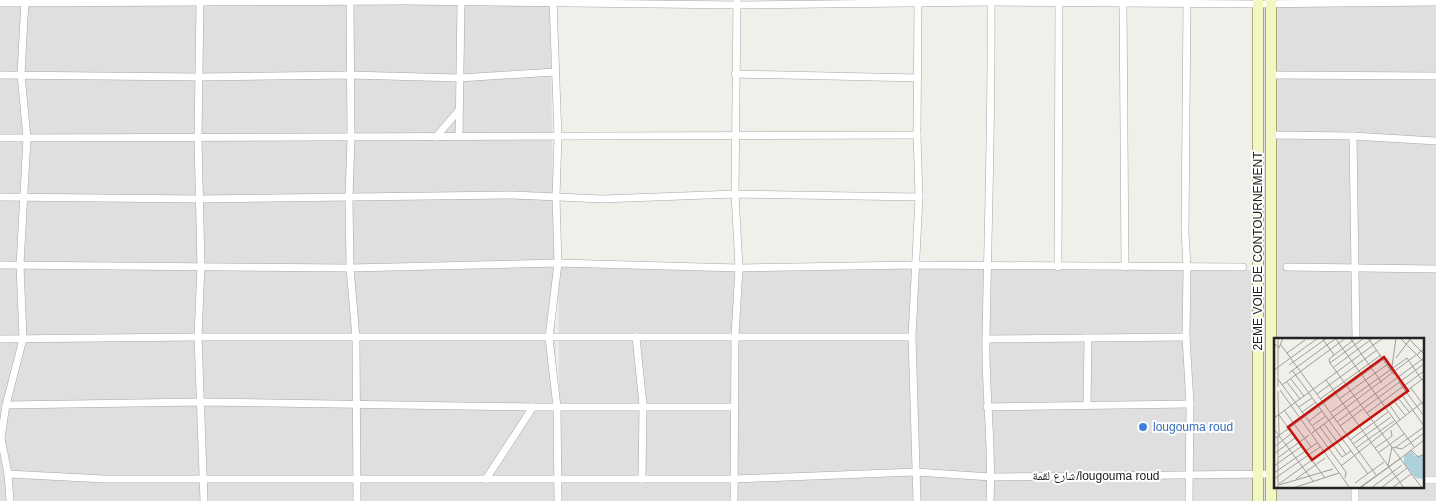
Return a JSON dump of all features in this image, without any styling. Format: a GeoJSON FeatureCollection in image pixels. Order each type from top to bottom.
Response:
{"type":"FeatureCollection","features":[{"type":"Feature","properties":{"kind":"main road","name":"2EME VOIE DE CONTOURNEMENT"},"geometry":{"type":"LineString","coordinates":[[1258,2],[1258,501]]}},
{"type":"Feature","properties":{"kind":"main road"},"geometry":{"type":"LineString","coordinates":[[1271,2],[1273,474],[1271,501]]}},
{"type":"Feature","properties":{"kind":"street"},"geometry":{"type":"LineString","coordinates":[[0,4],[24,2],[200,3],[210,1],[1436,2]]}},
{"type":"Feature","properties":{"kind":"street"},"geometry":{"type":"LineString","coordinates":[[350,1],[351,138],[349,198],[350,268],[356,338],[357,501]]}},
{"type":"Feature","properties":{"kind":"street"},"geometry":{"type":"LineString","coordinates":[[990,501],[991,477],[986,407],[986,339],[991,1]]}},
{"type":"Feature","properties":{"kind":"street"},"geometry":{"type":"LineString","coordinates":[[1058,267],[1059,1]]}},
{"type":"Feature","properties":{"kind":"street"},"geometry":{"type":"LineString","coordinates":[[10,501],[8,474],[1,438],[6,405],[23,339],[20,265],[27,138],[21,74],[24,2]]}},
{"type":"Feature","properties":{"kind":"street"},"geometry":{"type":"LineString","coordinates":[[459,137],[461,2]]}},
{"type":"Feature","properties":{"kind":"street"},"geometry":{"type":"LineString","coordinates":[[553,2],[558,137],[556,196],[558,264],[549,338],[557,407],[558,501]]}},
{"type":"Feature","properties":{"kind":"street"},"geometry":{"type":"LineString","coordinates":[[734,501],[735,336],[740,268],[735,194],[737,2]]}},
{"type":"Feature","properties":{"kind":"street"},"geometry":{"type":"LineString","coordinates":[[917,501],[912,337],[919,197],[916,136],[918,2]]}},
{"type":"Feature","properties":{"kind":"street"},"geometry":{"type":"LineString","coordinates":[[1123,2],[1124,267]]}},
{"type":"Feature","properties":{"kind":"street"},"geometry":{"type":"LineString","coordinates":[[1187,2],[1185,232],[1187,267],[1186,337],[1190,404],[1189,501]]}},
{"type":"Feature","properties":{"kind":"street"},"geometry":{"type":"LineString","coordinates":[[200,3],[198,138],[201,266],[198,337],[204,501]]}},
{"type":"Feature","properties":{"kind":"street"},"geometry":{"type":"LineString","coordinates":[[0,75],[199,77],[350,74],[459,78],[555,72]]}},
{"type":"Feature","properties":{"kind":"street"},"geometry":{"type":"LineString","coordinates":[[735,74],[918,78]]}},
{"type":"Feature","properties":{"kind":"street"},"geometry":{"type":"LineString","coordinates":[[1271,75],[1436,76]]}},
{"type":"Feature","properties":{"kind":"street"},"geometry":{"type":"LineString","coordinates":[[436,137],[459,110]]}},
{"type":"Feature","properties":{"kind":"street"},"geometry":{"type":"LineString","coordinates":[[1271,135],[1353,136],[1436,141]]}},
{"type":"Feature","properties":{"kind":"street"},"geometry":{"type":"LineString","coordinates":[[0,138],[916,136]]}},
{"type":"Feature","properties":{"kind":"street"},"geometry":{"type":"LineString","coordinates":[[1353,136],[1356,338]]}},
{"type":"Feature","properties":{"kind":"street"},"geometry":{"type":"LineString","coordinates":[[0,197],[199,199],[556,196],[602,199],[735,194],[919,197]]}},
{"type":"Feature","properties":{"kind":"street"},"geometry":{"type":"LineString","coordinates":[[0,265],[350,268],[558,264],[740,268],[915,265],[1243,267]]}},
{"type":"Feature","properties":{"kind":"street"},"geometry":{"type":"LineString","coordinates":[[1287,267],[1436,268]]}},
{"type":"Feature","properties":{"kind":"street"},"geometry":{"type":"LineString","coordinates":[[0,339],[198,337],[912,337]]}},
{"type":"Feature","properties":{"kind":"street"},"geometry":{"type":"LineString","coordinates":[[636,337],[642,405],[642,479]]}},
{"type":"Feature","properties":{"kind":"street"},"geometry":{"type":"LineString","coordinates":[[986,339],[1186,337]]}},
{"type":"Feature","properties":{"kind":"street"},"geometry":{"type":"LineString","coordinates":[[1087,406],[1088,338]]}},
{"type":"Feature","properties":{"kind":"street"},"geometry":{"type":"LineString","coordinates":[[6,405],[201,402],[533,407],[642,405],[735,407]]}},
{"type":"Feature","properties":{"kind":"street"},"geometry":{"type":"LineString","coordinates":[[986,407],[1190,404]]}},
{"type":"Feature","properties":{"kind":"street"},"geometry":{"type":"LineString","coordinates":[[486,479],[533,407]]}},
{"type":"Feature","properties":{"kind":"street","name":"شارع لقمة/lougouma roud"},"geometry":{"type":"LineString","coordinates":[[8,474],[104,479],[204,477],[734,479],[916,472],[991,477],[1273,474]]}},
{"type":"Feature","properties":{"kind":"street"},"geometry":{"type":"LineString","coordinates":[[1355,488],[1355,501]]}},
{"type":"Feature","properties":{"kind":"shaded area"},"geometry":{"type":"Polygon","coordinates":[[[1262,0],[1436,0],[1436,501],[560,501],[558,265],[740,264],[1261,270],[1262,0]]]}},
{"type":"Feature","properties":{"kind":"shaded area"},"geometry":{"type":"Polygon","coordinates":[[[430,3],[550,6],[558,501],[0,501],[0,7],[430,3]]]}},
{"type":"Feature","properties":{"kind":"place","name":"lougouma roud"},"geometry":{"type":"Point","coordinates":[1143,427]}}]}
